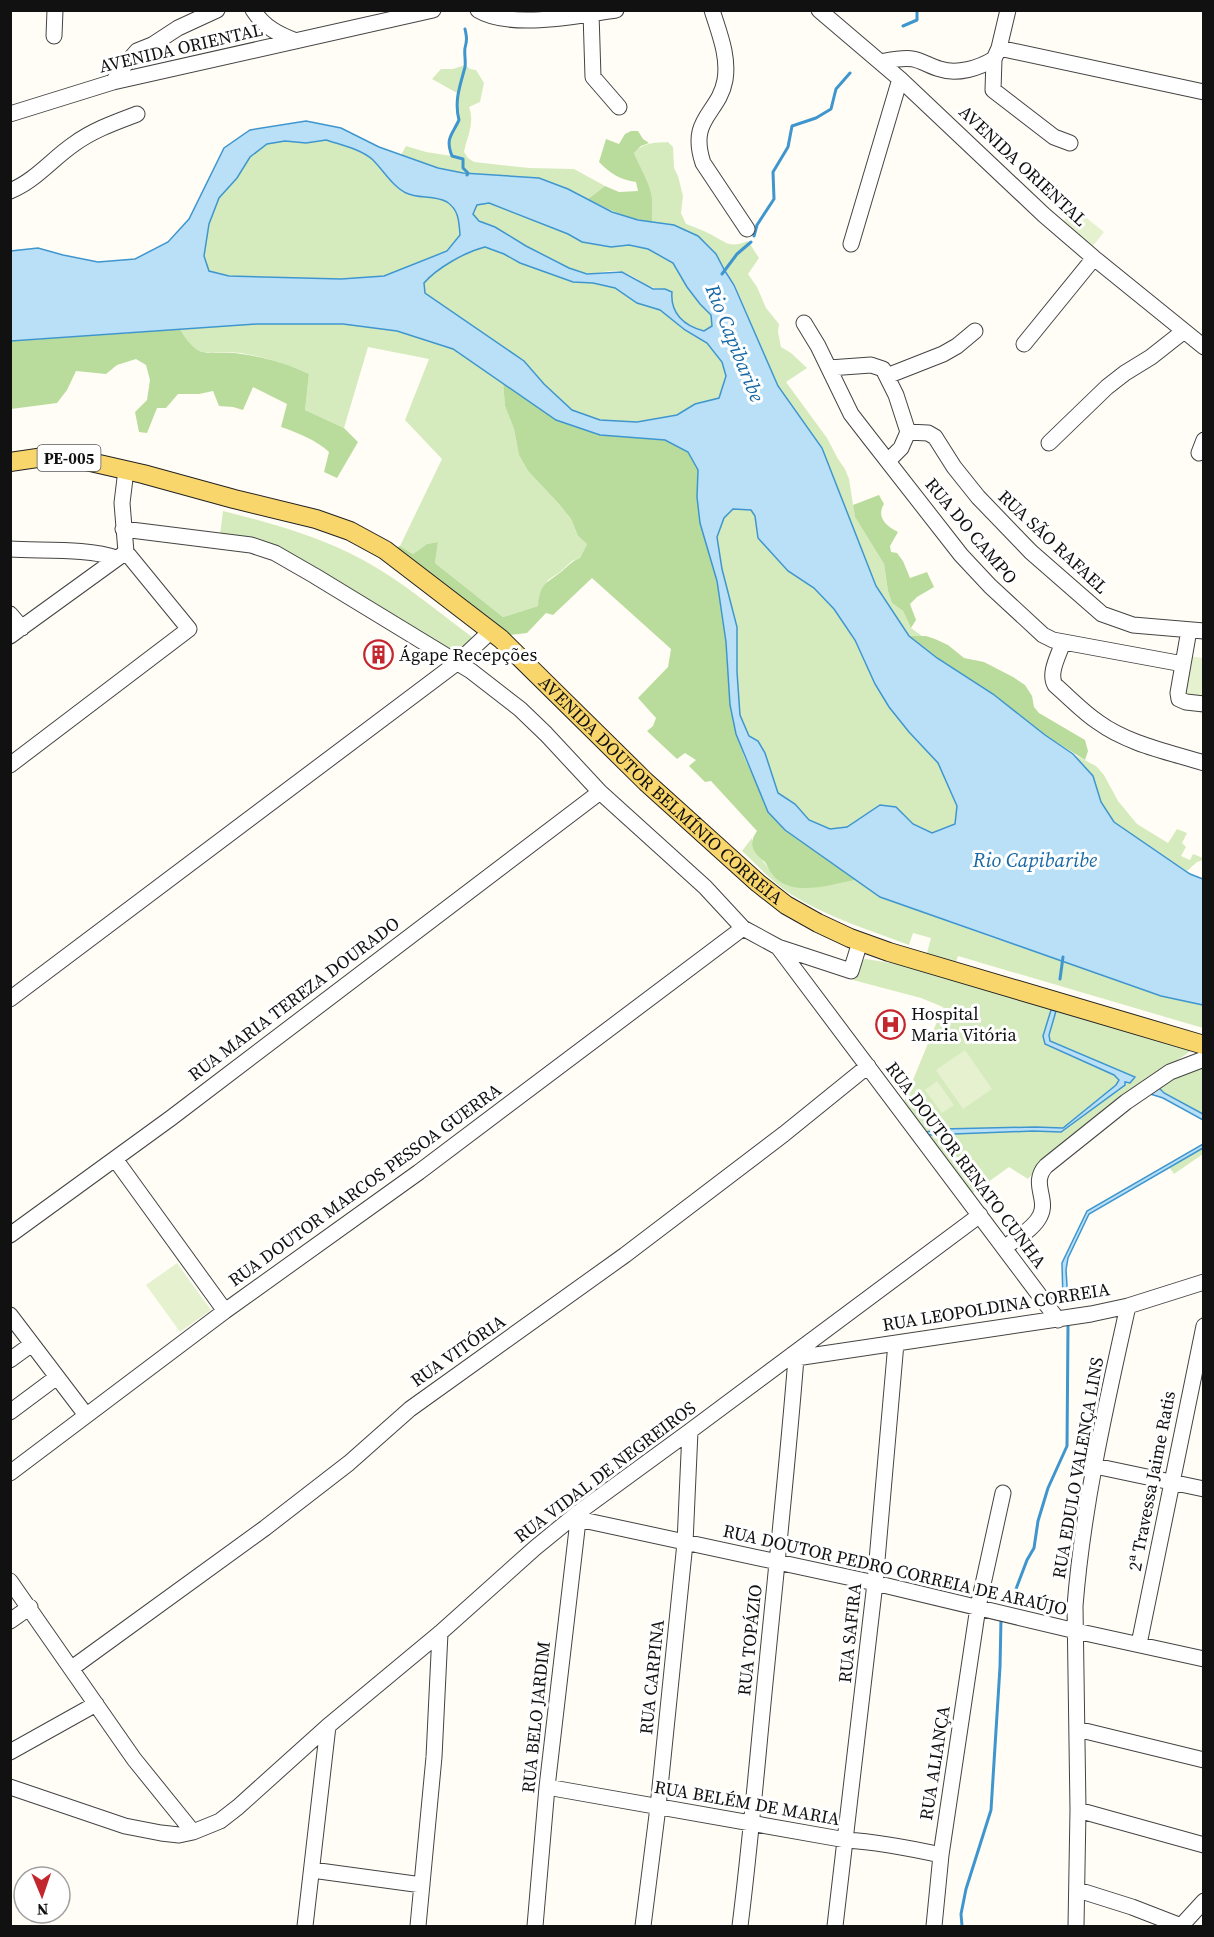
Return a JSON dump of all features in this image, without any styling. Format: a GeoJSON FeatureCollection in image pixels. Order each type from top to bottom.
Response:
{"type":"FeatureCollection","features":[{"type":"Feature","properties":{"kind":"main road","name":"AVENIDA DOUTOR BELMÍNIO CORREIA"},"geometry":{"type":"LineString","coordinates":[[10,462],[44,457],[72,458],[316,519],[350,531],[384,550],[491,631],[646,782],[758,883],[786,905],[860,942],[1203,1045]]}},
{"type":"Feature","properties":{"kind":"street"},"geometry":{"type":"LineString","coordinates":[[54,36],[55,10]]}},
{"type":"Feature","properties":{"kind":"street"},"geometry":{"type":"LineString","coordinates":[[113,82],[137,51],[216,10]]}},
{"type":"Feature","properties":{"kind":"street"},"geometry":{"type":"LineString","coordinates":[[253,10],[262,23],[270,29],[296,41]]}},
{"type":"Feature","properties":{"kind":"street","name":"AVENIDA ORIENTAL"},"geometry":{"type":"LineString","coordinates":[[10,114],[113,82],[433,10]]}},
{"type":"Feature","properties":{"kind":"street"},"geometry":{"type":"LineString","coordinates":[[478,10],[488,16],[514,20],[616,10]]}},
{"type":"Feature","properties":{"kind":"street"},"geometry":{"type":"LineString","coordinates":[[712,10],[727,66],[725,83],[701,127],[698,139],[700,153],[703,163],[747,229]]}},
{"type":"Feature","properties":{"kind":"street","name":"AVENIDA ORIENTAL"},"geometry":{"type":"LineString","coordinates":[[819,10],[900,79],[1044,215],[1203,347]]}},
{"type":"Feature","properties":{"kind":"street"},"geometry":{"type":"LineString","coordinates":[[1008,10],[997,53],[993,90],[1054,137],[1070,143]]}},
{"type":"Feature","properties":{"kind":"street"},"geometry":{"type":"LineString","coordinates":[[591,13],[593,77],[619,107]]}},
{"type":"Feature","properties":{"kind":"street"},"geometry":{"type":"LineString","coordinates":[[880,62],[915,60],[941,70],[956,71],[983,64],[997,53],[1203,92]]}},
{"type":"Feature","properties":{"kind":"street"},"geometry":{"type":"LineString","coordinates":[[851,244],[900,79]]}},
{"type":"Feature","properties":{"kind":"street"},"geometry":{"type":"LineString","coordinates":[[10,191],[30,181],[75,143],[109,125],[137,114]]}},
{"type":"Feature","properties":{"kind":"street"},"geometry":{"type":"LineString","coordinates":[[1024,344],[1094,258]]}},
{"type":"Feature","properties":{"kind":"street","name":"RUA DO CAMPO"},"geometry":{"type":"LineString","coordinates":[[804,323],[851,414],[961,555],[990,586],[1043,635],[1064,642],[1183,664]]}},
{"type":"Feature","properties":{"kind":"street"},"geometry":{"type":"LineString","coordinates":[[887,376],[943,354],[975,331]]}},
{"type":"Feature","properties":{"kind":"street"},"geometry":{"type":"LineString","coordinates":[[1049,443],[1107,387],[1184,331]]}},
{"type":"Feature","properties":{"kind":"street"},"geometry":{"type":"LineString","coordinates":[[829,368],[871,365],[883,369],[908,432],[901,448],[888,461]]}},
{"type":"Feature","properties":{"kind":"street","name":"RUA SÃO RAFAEL"},"geometry":{"type":"LineString","coordinates":[[908,432],[928,433],[935,437],[954,468],[978,497],[1031,552],[1102,614],[1133,625],[1196,631]]}},
{"type":"Feature","properties":{"kind":"street"},"geometry":{"type":"LineString","coordinates":[[10,765],[189,629],[121,555],[122,499],[126,470]]}},
{"type":"Feature","properties":{"kind":"street"},"geometry":{"type":"LineString","coordinates":[[123,529],[251,545],[275,554],[458,662],[520,709],[600,792],[705,887],[742,928],[778,947],[851,970],[860,942]]}},
{"type":"Feature","properties":{"kind":"street"},"geometry":{"type":"LineString","coordinates":[[10,549],[121,555]]}},
{"type":"Feature","properties":{"kind":"street"},"geometry":{"type":"LineString","coordinates":[[10,614],[16,632],[121,555]]}},
{"type":"Feature","properties":{"kind":"street"},"geometry":{"type":"LineString","coordinates":[[10,999],[458,662],[491,631]]}},
{"type":"Feature","properties":{"kind":"street"},"geometry":{"type":"LineString","coordinates":[[1196,631],[1183,664],[1178,693],[1179,699],[1203,704]]}},
{"type":"Feature","properties":{"kind":"street"},"geometry":{"type":"LineString","coordinates":[[1064,642],[1054,669],[1053,681],[1056,686],[1098,722],[1116,733],[1203,763]]}},
{"type":"Feature","properties":{"kind":"street","name":"RUA MARIA TEREZA DOURADO"},"geometry":{"type":"LineString","coordinates":[[10,1235],[115,1159],[600,792]]}},
{"type":"Feature","properties":{"kind":"street","name":"RUA DOUTOR MARCOS PESSOA GUERRA"},"geometry":{"type":"LineString","coordinates":[[10,1473],[225,1311],[419,1172],[742,928]]}},
{"type":"Feature","properties":{"kind":"street","name":"RUA DOUTOR RENATO CUNHA"},"geometry":{"type":"LineString","coordinates":[[778,947],[1058,1320]]}},
{"type":"Feature","properties":{"kind":"street"},"geometry":{"type":"LineString","coordinates":[[1004,1248],[1039,1219],[1042,1206],[1038,1179],[1046,1166],[1126,1102],[1170,1072],[1203,1059]]}},
{"type":"Feature","properties":{"kind":"street","name":"RUA VITÓRIA"},"geometry":{"type":"LineString","coordinates":[[72,1668],[265,1528],[349,1463],[410,1409],[625,1255],[784,1134],[868,1066]]}},
{"type":"Feature","properties":{"kind":"street"},"geometry":{"type":"LineString","coordinates":[[115,1159],[225,1311]]}},
{"type":"Feature","properties":{"kind":"street","name":"RUA VIDAL DE NEGREIROS"},"geometry":{"type":"LineString","coordinates":[[186,1834],[220,1821],[535,1548],[980,1215]]}},
{"type":"Feature","properties":{"kind":"street","name":"RUA LEOPOLDINA CORREIA"},"geometry":{"type":"LineString","coordinates":[[794,1356],[1058,1320],[1128,1306],[1203,1282]]}},
{"type":"Feature","properties":{"kind":"street","name":"RUA EDULO VALENÇA LINS"},"geometry":{"type":"LineString","coordinates":[[1076,1926],[1078,1810],[1075,1605],[1095,1466],[1128,1306]]}},
{"type":"Feature","properties":{"kind":"street"},"geometry":{"type":"LineString","coordinates":[[10,1315],[86,1414]]}},
{"type":"Feature","properties":{"kind":"street","name":"2ª Travessa Jaime Ratis"},"geometry":{"type":"LineString","coordinates":[[1139,1644],[1203,1326]]}},
{"type":"Feature","properties":{"kind":"street","name":"RUA SAFIRA"},"geometry":{"type":"LineString","coordinates":[[835,1926],[875,1583],[896,1343]]}},
{"type":"Feature","properties":{"kind":"street"},"geometry":{"type":"LineString","coordinates":[[10,1360],[32,1344]]}},
{"type":"Feature","properties":{"kind":"street","name":"RUA TOPÁZIO"},"geometry":{"type":"LineString","coordinates":[[740,1926],[753,1823],[783,1511],[794,1356]]}},
{"type":"Feature","properties":{"kind":"street"},"geometry":{"type":"LineString","coordinates":[[10,1412],[57,1377]]}},
{"type":"Feature","properties":{"kind":"street","name":"RUA CARPINA"},"geometry":{"type":"LineString","coordinates":[[643,1926],[658,1807],[685,1543],[690,1431]]}},
{"type":"Feature","properties":{"kind":"street"},"geometry":{"type":"LineString","coordinates":[[1095,1466],[1203,1489]]}},
{"type":"Feature","properties":{"kind":"street","name":"RUA ALIANÇA"},"geometry":{"type":"LineString","coordinates":[[934,1926],[941,1855],[978,1607],[1003,1493]]}},
{"type":"Feature","properties":{"kind":"street","name":"RUA DOUTOR PEDRO CORREIA DE ARAÚJO"},"geometry":{"type":"LineString","coordinates":[[578,1515],[685,1543],[777,1561],[1203,1659]]}},
{"type":"Feature","properties":{"kind":"street","name":"RUA BELO JARDIM"},"geometry":{"type":"LineString","coordinates":[[535,1926],[547,1787],[578,1515]]}},
{"type":"Feature","properties":{"kind":"street"},"geometry":{"type":"LineString","coordinates":[[10,1581],[186,1834]]}},
{"type":"Feature","properties":{"kind":"street"},"geometry":{"type":"LineString","coordinates":[[10,1622],[30,1607]]}},
{"type":"Feature","properties":{"kind":"street"},"geometry":{"type":"LineString","coordinates":[[418,1926],[434,1757],[440,1632]]}},
{"type":"Feature","properties":{"kind":"street"},"geometry":{"type":"LineString","coordinates":[[10,1752],[96,1704]]}},
{"type":"Feature","properties":{"kind":"street"},"geometry":{"type":"LineString","coordinates":[[305,1926],[328,1726]]}},
{"type":"Feature","properties":{"kind":"street"},"geometry":{"type":"LineString","coordinates":[[1077,1729],[1203,1760]]}},
{"type":"Feature","properties":{"kind":"street"},"geometry":{"type":"LineString","coordinates":[[10,1787],[125,1826],[148,1831],[186,1834]]}},
{"type":"Feature","properties":{"kind":"street","name":"RUA BELÉM DE MARIA"},"geometry":{"type":"LineString","coordinates":[[547,1787],[846,1840],[875,1841],[941,1855]]}},
{"type":"Feature","properties":{"kind":"street"},"geometry":{"type":"LineString","coordinates":[[1078,1810],[1203,1845]]}},
{"type":"Feature","properties":{"kind":"street"},"geometry":{"type":"LineString","coordinates":[[312,1870],[422,1885]]}},
{"type":"Feature","properties":{"kind":"street"},"geometry":{"type":"LineString","coordinates":[[1078,1890],[1181,1926],[1203,1901]]}},
{"type":"Feature","properties":{"kind":"green space"},"geometry":{"type":"Polygon","coordinates":[[[465,65],[476,70],[484,83],[480,102],[469,107],[471,124],[464,152],[468,158],[474,162],[529,168],[574,169],[605,186],[588,199],[539,178],[463,173],[438,168],[401,155],[406,146],[452,156],[449,141],[459,120],[456,110],[457,93],[432,79],[441,69],[453,69],[465,65]]]}},
{"type":"Feature","properties":{"kind":"green space"},"geometry":{"type":"Polygon","coordinates":[[[638,131],[649,143],[641,146],[634,153],[651,192],[652,222],[619,214],[588,199],[605,186],[619,192],[638,191],[636,182],[625,180],[599,162],[606,139],[619,144],[625,134],[638,131]]]}},
{"type":"Feature","properties":{"kind":"green space"},"geometry":{"type":"Polygon","coordinates":[[[326,140],[368,156],[392,183],[406,194],[437,198],[447,202],[456,213],[460,235],[447,251],[384,276],[341,279],[229,276],[209,271],[204,256],[209,224],[219,198],[237,178],[250,157],[267,144],[326,140]]]}},
{"type":"Feature","properties":{"kind":"green space"},"geometry":{"type":"Polygon","coordinates":[[[668,142],[673,147],[674,168],[683,196],[681,213],[686,224],[728,244],[748,241],[759,258],[748,274],[757,287],[766,308],[779,324],[781,347],[807,368],[786,382],[827,438],[845,469],[849,479],[855,517],[884,564],[892,603],[903,611],[911,628],[922,636],[909,636],[876,586],[822,448],[778,386],[735,285],[717,256],[704,241],[688,231],[652,222],[651,192],[634,153],[646,145],[668,142]]]}},
{"type":"Feature","properties":{"kind":"green space"},"geometry":{"type":"Polygon","coordinates":[[[489,203],[568,234],[582,242],[611,247],[629,245],[648,249],[673,263],[687,287],[711,315],[712,326],[704,331],[691,327],[675,313],[665,289],[648,285],[623,272],[587,273],[552,261],[481,221],[473,214],[477,205],[489,203]]]}},
{"type":"Feature","properties":{"kind":"green space"},"geometry":{"type":"Polygon","coordinates":[[[1074,208],[1104,232],[1093,246],[1063,222],[1074,208]]]}},
{"type":"Feature","properties":{"kind":"green space"},"geometry":{"type":"Polygon","coordinates":[[[485,247],[520,263],[573,282],[593,283],[615,288],[637,303],[660,310],[685,330],[707,343],[722,362],[726,376],[719,398],[695,404],[677,415],[637,422],[600,420],[572,410],[544,384],[524,361],[425,293],[424,283],[436,271],[460,256],[485,247]]]}},
{"type":"Feature","properties":{"kind":"green space"},"geometry":{"type":"Polygon","coordinates":[[[257,324],[343,324],[397,331],[453,349],[503,382],[505,406],[514,429],[519,455],[528,471],[559,504],[571,519],[578,536],[587,544],[580,558],[572,561],[548,580],[538,606],[503,617],[435,563],[438,542],[427,544],[413,554],[400,546],[442,459],[405,420],[429,359],[368,347],[344,428],[305,410],[309,374],[284,364],[241,353],[200,351],[187,340],[180,329],[257,324]]]}},
{"type":"Feature","properties":{"kind":"green space"},"geometry":{"type":"Polygon","coordinates":[[[180,329],[187,340],[200,351],[258,357],[309,374],[305,410],[344,428],[358,442],[337,478],[324,472],[329,452],[300,434],[281,427],[287,404],[253,387],[243,410],[219,406],[213,391],[178,394],[166,408],[157,408],[147,433],[139,432],[135,412],[147,400],[150,380],[146,365],[136,359],[117,365],[106,374],[76,371],[67,390],[57,403],[11,409],[10,341],[180,329]]]}},
{"type":"Feature","properties":{"kind":"green space"},"geometry":{"type":"Polygon","coordinates":[[[503,382],[556,420],[600,435],[665,440],[688,452],[698,470],[697,497],[700,523],[717,581],[736,734],[745,759],[757,784],[785,830],[856,880],[800,888],[780,882],[772,874],[753,848],[752,840],[757,831],[711,781],[705,782],[689,766],[696,760],[685,753],[677,759],[647,731],[653,726],[656,718],[638,698],[668,667],[671,649],[592,578],[553,615],[546,613],[527,633],[510,635],[394,548],[400,546],[413,554],[427,544],[438,542],[435,563],[503,617],[538,606],[544,585],[580,558],[587,544],[578,536],[571,519],[559,504],[528,471],[519,455],[514,429],[505,406],[503,382]]]}},
{"type":"Feature","properties":{"kind":"green space"},"geometry":{"type":"Polygon","coordinates":[[[879,495],[884,504],[881,513],[884,521],[898,532],[890,546],[891,552],[897,553],[903,561],[910,578],[927,572],[934,587],[910,604],[916,620],[911,628],[903,611],[892,603],[884,564],[855,517],[853,505],[879,495]]]}},
{"type":"Feature","properties":{"kind":"green space"},"geometry":{"type":"Polygon","coordinates":[[[733,509],[751,510],[755,516],[758,538],[788,571],[814,588],[834,609],[855,640],[875,684],[909,732],[938,763],[957,806],[955,824],[933,833],[913,824],[896,807],[880,805],[847,827],[830,829],[809,820],[795,804],[778,793],[758,741],[749,736],[740,715],[737,627],[722,569],[717,537],[724,518],[733,509]]]}},
{"type":"Feature","properties":{"kind":"green space"},"geometry":{"type":"Polygon","coordinates":[[[223,511],[277,525],[346,551],[392,577],[472,637],[471,641],[455,657],[340,584],[220,535],[223,511]]]}},
{"type":"Feature","properties":{"kind":"green space"},"geometry":{"type":"Polygon","coordinates":[[[909,636],[926,636],[935,639],[948,645],[964,658],[984,662],[1025,685],[1039,713],[1085,740],[1088,751],[1085,760],[1045,735],[993,694],[937,658],[909,636]]]}},
{"type":"Feature","properties":{"kind":"green space"},"geometry":{"type":"Polygon","coordinates":[[[1188,656],[1203,658],[1203,696],[1184,694],[1188,656]]]}},
{"type":"Feature","properties":{"kind":"green space"},"geometry":{"type":"Polygon","coordinates":[[[1073,754],[1096,766],[1104,775],[1118,801],[1137,824],[1168,843],[1177,829],[1187,833],[1182,843],[1186,847],[1181,856],[1190,860],[1193,854],[1203,860],[1187,871],[1114,822],[1101,802],[1093,776],[1073,754]]]}},
{"type":"Feature","properties":{"kind":"green space"},"geometry":{"type":"Polygon","coordinates":[[[752,838],[757,853],[772,874],[817,887],[856,880],[880,897],[993,938],[1161,996],[1203,1005],[1203,1028],[958,956],[956,962],[927,953],[931,938],[913,933],[909,945],[834,917],[805,903],[778,885],[742,851],[752,838]]]}},
{"type":"Feature","properties":{"kind":"green space"},"geometry":{"type":"Polygon","coordinates":[[[866,959],[897,964],[1192,1050],[1068,1138],[1028,1179],[1009,1167],[966,1198],[901,1109],[943,1007],[921,998],[853,980],[858,961],[866,959]]]}},
{"type":"Feature","properties":{"kind":"green space"},"geometry":{"type":"Polygon","coordinates":[[[965,1050],[992,1089],[963,1109],[936,1070],[965,1050]]]}},
{"type":"Feature","properties":{"kind":"green space"},"geometry":{"type":"Polygon","coordinates":[[[1203,1065],[1203,1114],[1164,1093],[1155,1084],[1203,1065]]]}},
{"type":"Feature","properties":{"kind":"green space"},"geometry":{"type":"Polygon","coordinates":[[[937,1081],[954,1105],[942,1113],[925,1090],[937,1081]]]}},
{"type":"Feature","properties":{"kind":"green space"},"geometry":{"type":"Polygon","coordinates":[[[1203,1148],[1203,1154],[1174,1174],[1169,1167],[1203,1148]]]}},
{"type":"Feature","properties":{"kind":"green space"},"geometry":{"type":"Polygon","coordinates":[[[177,1263],[211,1310],[180,1332],[146,1285],[177,1263]]]}},
{"type":"Feature","properties":{"kind":"water","name":"Rio Capibaribe"},"geometry":{"type":"Polygon","coordinates":[[[306,121],[341,128],[379,147],[438,168],[463,173],[539,178],[568,189],[612,212],[638,220],[674,225],[698,236],[716,254],[734,285],[778,386],[822,448],[876,586],[909,636],[937,658],[993,694],[1073,754],[1093,776],[1101,802],[1114,822],[1190,874],[1203,879],[1203,1005],[1161,996],[880,897],[785,830],[768,812],[736,734],[730,705],[726,642],[717,581],[700,523],[697,497],[698,470],[688,452],[665,440],[600,435],[556,420],[453,349],[397,331],[343,324],[257,324],[11,341],[11,251],[38,248],[98,262],[135,259],[168,242],[189,219],[224,148],[250,130],[306,121]],[[326,140],[306,143],[285,141],[267,144],[250,157],[237,178],[219,198],[209,224],[204,256],[209,271],[229,276],[341,279],[384,276],[447,251],[460,235],[456,213],[447,202],[406,193],[392,183],[373,160],[357,150],[326,140]],[[489,203],[477,205],[473,214],[479,221],[495,227],[526,246],[569,268],[587,274],[622,272],[653,289],[665,289],[672,292],[673,306],[680,318],[690,326],[704,331],[712,326],[711,315],[687,287],[673,263],[648,249],[629,245],[611,247],[582,242],[568,234],[489,203]],[[485,247],[469,253],[436,272],[424,283],[425,293],[524,361],[544,384],[572,410],[600,420],[637,422],[677,415],[695,404],[719,398],[726,376],[722,362],[707,343],[685,330],[660,310],[637,303],[615,288],[593,283],[573,282],[520,263],[485,247]],[[733,509],[724,518],[717,537],[722,569],[737,627],[740,715],[749,736],[758,741],[765,753],[778,793],[795,804],[809,820],[830,829],[847,827],[880,805],[896,807],[913,824],[932,833],[955,824],[957,806],[938,763],[889,707],[875,684],[855,640],[834,609],[814,588],[788,571],[758,538],[755,516],[751,510],[733,509]]]}},
{"type":"Feature","properties":{"kind":"water"},"geometry":{"type":"Polygon","coordinates":[[[1051,1010],[1056,1011],[1049,1035],[1050,1041],[1135,1077],[1130,1083],[1125,1082],[1125,1085],[1061,1132],[928,1135],[921,1133],[942,1129],[1063,1128],[1116,1085],[1119,1080],[1114,1075],[1045,1044],[1043,1036],[1051,1010]]]}},
{"type":"Feature","properties":{"kind":"water"},"geometry":{"type":"Polygon","coordinates":[[[1155,1084],[1164,1093],[1203,1114],[1203,1120],[1163,1098],[1144,1092],[1155,1084]]]}},
{"type":"Feature","properties":{"kind":"water"},"geometry":{"type":"Polygon","coordinates":[[[1203,1144],[1203,1148],[1089,1214],[1068,1258],[1066,1270],[1068,1301],[1063,1302],[1062,1263],[1087,1211],[1203,1144]]]}},
{"type":"Feature","properties":{"kind":"waterway"},"geometry":{"type":"LineString","coordinates":[[903,26],[917,20],[917,10]]}},
{"type":"Feature","properties":{"kind":"waterway"},"geometry":{"type":"LineString","coordinates":[[465,29],[465,67],[457,100],[459,120],[450,137],[449,145],[452,156],[463,159],[463,168],[468,173],[467,175]]}},
{"type":"Feature","properties":{"kind":"waterway"},"geometry":{"type":"LineString","coordinates":[[754,236],[757,225],[774,199],[773,172],[788,147],[792,126],[816,118],[831,109],[836,89],[850,73]]}},
{"type":"Feature","properties":{"kind":"waterway"},"geometry":{"type":"LineString","coordinates":[[722,274],[737,254],[751,242]]}},
{"type":"Feature","properties":{"kind":"waterway"},"geometry":{"type":"LineString","coordinates":[[1060,979],[1063,957]]}},
{"type":"Feature","properties":{"kind":"waterway"},"geometry":{"type":"LineString","coordinates":[[1010,1600],[1034,1548],[1038,1521],[1048,1488],[1067,1446],[1068,1326]]}},
{"type":"Feature","properties":{"kind":"waterway"},"geometry":{"type":"LineString","coordinates":[[962,1926],[961,1914],[966,1889],[991,1810],[1001,1619]]}},
{"type":"Feature","properties":{"kind":"place","name":"Ágape Recepções"},"geometry":{"type":"Point","coordinates":[378,655]}},
{"type":"Feature","properties":{"kind":"place","name":"Hospital Maria Vitória"},"geometry":{"type":"Point","coordinates":[890,1024]}}]}
